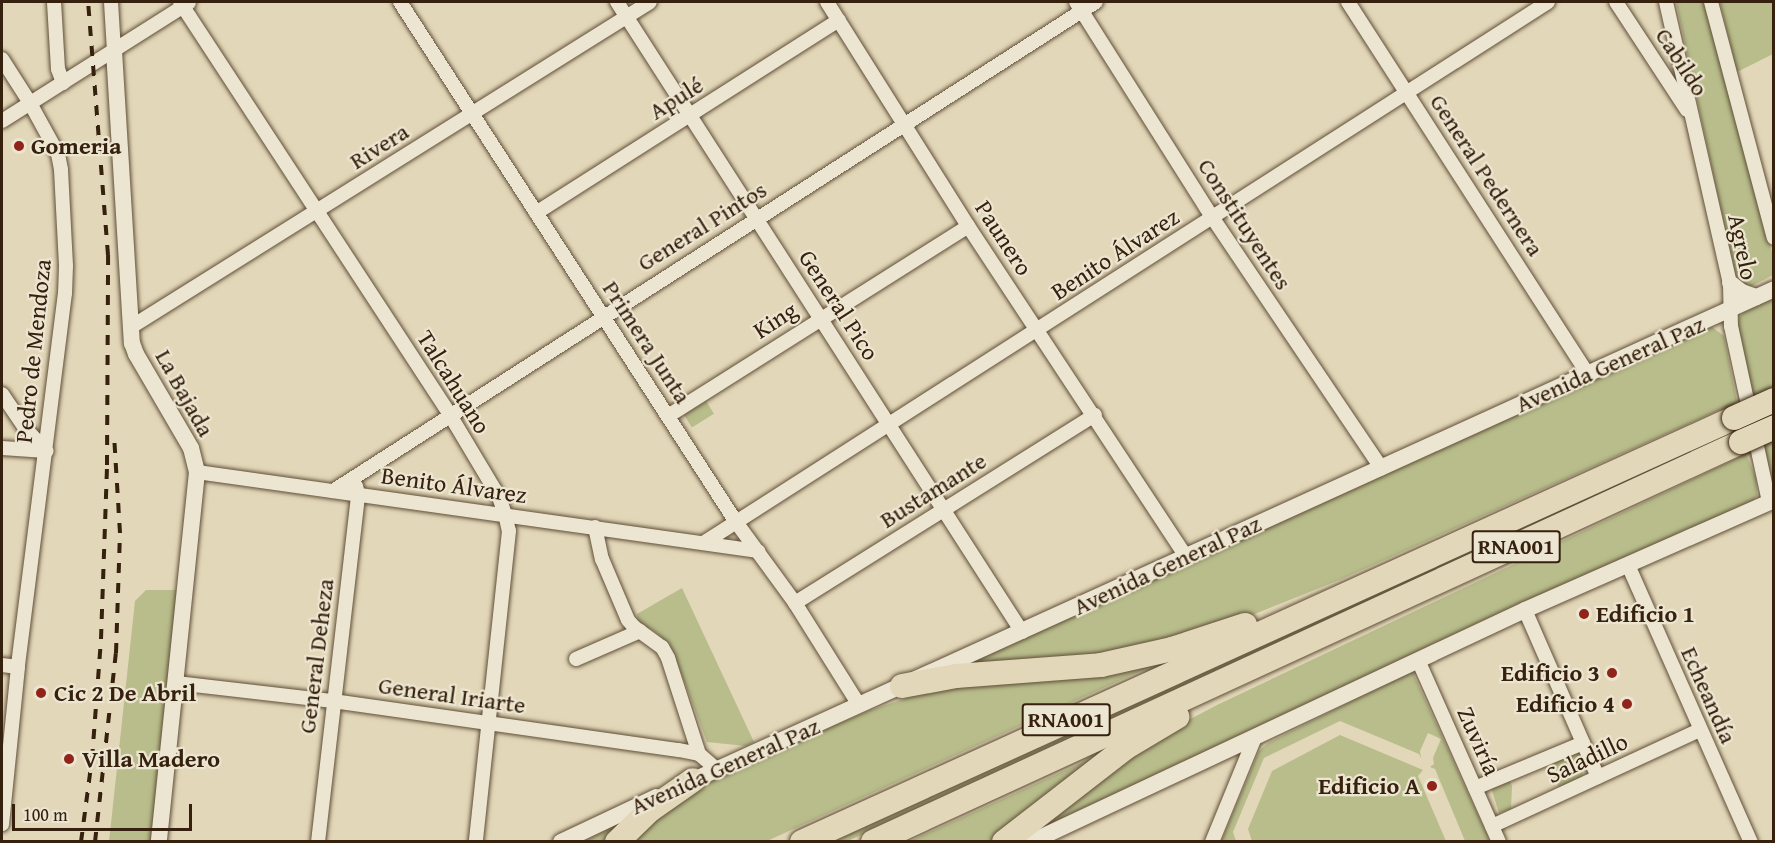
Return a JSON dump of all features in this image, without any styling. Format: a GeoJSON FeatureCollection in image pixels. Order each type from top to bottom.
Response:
{"type":"FeatureCollection","features":[{"type":"Feature","properties":{"kind":"highway","name":"RNA001"},"geometry":{"type":"LineString","coordinates":[[802,842],[1773,400]]}},
{"type":"Feature","properties":{"kind":"highway","name":"RNA001"},"geometry":{"type":"LineString","coordinates":[[873,842],[1773,427]]}},
{"type":"Feature","properties":{"kind":"highway"},"geometry":{"type":"LineString","coordinates":[[902,686],[956,676],[1071,669],[1139,658],[1330,600]]}},
{"type":"Feature","properties":{"kind":"highway"},"geometry":{"type":"LineString","coordinates":[[1004,842],[1125,748],[1289,651]]}},
{"type":"Feature","properties":{"kind":"highway"},"geometry":{"type":"LineString","coordinates":[[617,842],[650,810],[693,780]]}},
{"type":"Feature","properties":{"kind":"street"},"geometry":{"type":"LineString","coordinates":[[54,2],[58,69],[63,83]]}},
{"type":"Feature","properties":{"kind":"street","name":"La Bajada"},"geometry":{"type":"LineString","coordinates":[[111,2],[131,327],[136,354],[191,448],[197,472],[159,842]]}},
{"type":"Feature","properties":{"kind":"street","name":"Primera Junta"},"geometry":{"type":"LineString","coordinates":[[400,2],[475,113],[536,213],[736,522],[795,603],[859,705]]}},
{"type":"Feature","properties":{"kind":"street","name":"General Pico"},"geometry":{"type":"LineString","coordinates":[[617,2],[1022,632]]}},
{"type":"Feature","properties":{"kind":"street","name":"Rivera"},"geometry":{"type":"LineString","coordinates":[[131,327],[650,2]]}},
{"type":"Feature","properties":{"kind":"street","name":"Paunero"},"geometry":{"type":"LineString","coordinates":[[827,2],[906,124],[968,226],[1186,556]]}},
{"type":"Feature","properties":{"kind":"street","name":"General Pintos"},"geometry":{"type":"LineString","coordinates":[[333,491],[906,124],[1078,6],[1096,2]]}},
{"type":"Feature","properties":{"kind":"street","name":"General Pedernera"},"geometry":{"type":"LineString","coordinates":[[1348,2],[1587,373]]}},
{"type":"Feature","properties":{"kind":"street","name":"Benito Álvarez"},"geometry":{"type":"LineString","coordinates":[[705,542],[888,423],[1038,331],[1548,2]]}},
{"type":"Feature","properties":{"kind":"street","name":"Cabildo"},"geometry":{"type":"LineString","coordinates":[[1616,2],[1691,117]]}},
{"type":"Feature","properties":{"kind":"street","name":"Agrelo"},"geometry":{"type":"LineString","coordinates":[[1666,2],[1730,283],[1731,326],[1771,501]]}},
{"type":"Feature","properties":{"kind":"street"},"geometry":{"type":"LineString","coordinates":[[1712,2],[1773,238]]}},
{"type":"Feature","properties":{"kind":"street"},"geometry":{"type":"LineString","coordinates":[[2,121],[114,51],[184,3]]}},
{"type":"Feature","properties":{"kind":"street","name":"Talcahuano"},"geometry":{"type":"LineString","coordinates":[[184,3],[450,415],[499,497],[506,514],[509,531],[476,842]]}},
{"type":"Feature","properties":{"kind":"street","name":"Constituyentes"},"geometry":{"type":"LineString","coordinates":[[1078,6],[1212,217],[1381,468]]}},
{"type":"Feature","properties":{"kind":"street","name":"Apulé"},"geometry":{"type":"LineString","coordinates":[[536,213],[839,20]]}},
{"type":"Feature","properties":{"kind":"street","name":"Pedro de Mendoza"},"geometry":{"type":"LineString","coordinates":[[2,59],[58,154],[62,170],[66,266],[46,451],[18,667],[2,824]]}},
{"type":"Feature","properties":{"kind":"street","name":"King"},"geometry":{"type":"LineString","coordinates":[[668,416],[968,226]]}},
{"type":"Feature","properties":{"kind":"street"},"geometry":{"type":"LineString","coordinates":[[1730,283],[1742,292],[1756,297]]}},
{"type":"Feature","properties":{"kind":"street","name":"Avenida General Paz"},"geometry":{"type":"LineString","coordinates":[[561,842],[716,769],[1773,289]]}},
{"type":"Feature","properties":{"kind":"street"},"geometry":{"type":"LineString","coordinates":[[2,394],[24,427],[46,451]]}},
{"type":"Feature","properties":{"kind":"street","name":"Bustamante"},"geometry":{"type":"LineString","coordinates":[[795,603],[1095,415]]}},
{"type":"Feature","properties":{"kind":"street"},"geometry":{"type":"LineString","coordinates":[[2,448],[46,451]]}},
{"type":"Feature","properties":{"kind":"street","name":"Benito Álvarez"},"geometry":{"type":"LineString","coordinates":[[197,472],[758,550]]}},
{"type":"Feature","properties":{"kind":"street","name":"General Deheza"},"geometry":{"type":"LineString","coordinates":[[318,842],[358,494],[355,477]]}},
{"type":"Feature","properties":{"kind":"street"},"geometry":{"type":"LineString","coordinates":[[1030,842],[1524,610],[1771,501]]}},
{"type":"Feature","properties":{"kind":"street"},"geometry":{"type":"LineString","coordinates":[[595,527],[602,559],[628,620],[662,647],[668,658],[699,754],[716,769]]}},
{"type":"Feature","properties":{"kind":"street","name":"Echeandía"},"geometry":{"type":"LineString","coordinates":[[1628,565],[1751,842]]}},
{"type":"Feature","properties":{"kind":"street"},"geometry":{"type":"LineString","coordinates":[[1524,610],[1598,777]]}},
{"type":"Feature","properties":{"kind":"street"},"geometry":{"type":"LineString","coordinates":[[576,659],[640,631]]}},
{"type":"Feature","properties":{"kind":"street","name":"Zuviría"},"geometry":{"type":"LineString","coordinates":[[1418,660],[1499,842]]}},
{"type":"Feature","properties":{"kind":"street"},"geometry":{"type":"LineString","coordinates":[[2,665],[18,667]]}},
{"type":"Feature","properties":{"kind":"street","name":"General Iriarte"},"geometry":{"type":"LineString","coordinates":[[177,683],[333,701],[699,754]]}},
{"type":"Feature","properties":{"kind":"street","name":"Saladillo"},"geometry":{"type":"LineString","coordinates":[[1492,826],[1700,730]]}},
{"type":"Feature","properties":{"kind":"street"},"geometry":{"type":"LineString","coordinates":[[1212,842],[1255,737]]}},
{"type":"Feature","properties":{"kind":"street"},"geometry":{"type":"LineString","coordinates":[[1476,788],[1583,743]]}},
{"type":"Feature","properties":{"kind":"green space"},"geometry":{"type":"Polygon","coordinates":[[[1676,2],[1705,2],[1773,256],[1773,275],[1748,288],[1735,274],[1676,2]]]}},
{"type":"Feature","properties":{"kind":"green space"},"geometry":{"type":"Polygon","coordinates":[[[1720,2],[1773,2],[1773,54],[1737,72],[1720,2]]]}},
{"type":"Feature","properties":{"kind":"green space"},"geometry":{"type":"Polygon","coordinates":[[[1773,297],[1773,485],[1736,322],[1744,312],[1773,297]]]}},
{"type":"Feature","properties":{"kind":"green space"},"geometry":{"type":"Polygon","coordinates":[[[1712,327],[1724,336],[1737,402],[1342,579],[1247,617],[1128,653],[962,665],[1712,327]]]}},
{"type":"Feature","properties":{"kind":"green space"},"geometry":{"type":"Polygon","coordinates":[[[706,401],[714,414],[692,427],[684,415],[706,401]]]}},
{"type":"Feature","properties":{"kind":"green space"},"geometry":{"type":"Polygon","coordinates":[[[1695,447],[1697,451],[848,841],[828,842],[1695,447]]]}},
{"type":"Feature","properties":{"kind":"green space"},"geometry":{"type":"Polygon","coordinates":[[[1746,454],[1756,478],[1757,495],[1752,503],[1027,834],[1155,738],[1217,705],[1746,454]]]}},
{"type":"Feature","properties":{"kind":"green space"},"geometry":{"type":"Polygon","coordinates":[[[682,588],[754,742],[746,746],[707,742],[673,651],[656,632],[638,622],[637,614],[682,588]]]}},
{"type":"Feature","properties":{"kind":"green space"},"geometry":{"type":"Polygon","coordinates":[[[146,590],[180,590],[152,841],[109,842],[135,601],[146,590]]]}},
{"type":"Feature","properties":{"kind":"green space"},"geometry":{"type":"Polygon","coordinates":[[[1169,658],[767,841],[628,842],[695,786],[868,711],[919,694],[970,682],[1169,658]]]}},
{"type":"Feature","properties":{"kind":"green space"},"geometry":{"type":"Polygon","coordinates":[[[1412,671],[1490,841],[1465,841],[1435,769],[1430,767],[1434,764],[1433,758],[1441,739],[1428,733],[1420,751],[1421,758],[1419,754],[1340,721],[1264,758],[1233,832],[1236,841],[1221,842],[1259,751],[1268,743],[1412,671]]]}},
{"type":"Feature","properties":{"kind":"green space"},"geometry":{"type":"Polygon","coordinates":[[[1340,735],[1423,770],[1418,776],[1446,841],[1252,841],[1248,829],[1272,771],[1340,735]]]}},
{"type":"Feature","properties":{"kind":"green space"},"geometry":{"type":"Polygon","coordinates":[[[1121,745],[993,842],[908,842],[1121,745]]]}},
{"type":"Feature","properties":{"kind":"green space"},"geometry":{"type":"Polygon","coordinates":[[[1576,751],[1583,768],[1583,777],[1560,789],[1548,767],[1576,751]]]}},
{"type":"Feature","properties":{"kind":"green space"},"geometry":{"type":"Polygon","coordinates":[[[1507,774],[1512,786],[1511,809],[1499,813],[1489,781],[1507,774]]]}},
{"type":"Feature","properties":{"kind":"green space"},"geometry":{"type":"Polygon","coordinates":[[[634,817],[611,841],[582,842],[634,817]]]}},
{"type":"Feature","properties":{"kind":"railway"},"geometry":{"type":"LineString","coordinates":[[81,842],[92,759],[101,639],[107,465],[108,255],[88,2]]}},
{"type":"Feature","properties":{"kind":"railway"},"geometry":{"type":"LineString","coordinates":[[95,842],[116,653],[120,533],[114,436]]}},
{"type":"Feature","properties":{"kind":"place","name":"Gomeria"},"geometry":{"type":"Point","coordinates":[19,146]}},
{"type":"Feature","properties":{"kind":"place","name":"Edificio 1"},"geometry":{"type":"Point","coordinates":[1584,614]}},
{"type":"Feature","properties":{"kind":"place","name":"Edificio 3"},"geometry":{"type":"Point","coordinates":[1612,673]}},
{"type":"Feature","properties":{"kind":"place","name":"Cic 2 De Abril"},"geometry":{"type":"Point","coordinates":[41,693]}},
{"type":"Feature","properties":{"kind":"place","name":"Edificio 4"},"geometry":{"type":"Point","coordinates":[1627,704]}},
{"type":"Feature","properties":{"kind":"place","name":"Villa Madero"},"geometry":{"type":"Point","coordinates":[69,759]}},
{"type":"Feature","properties":{"kind":"place","name":"Edificio A"},"geometry":{"type":"Point","coordinates":[1432,786]}}]}
